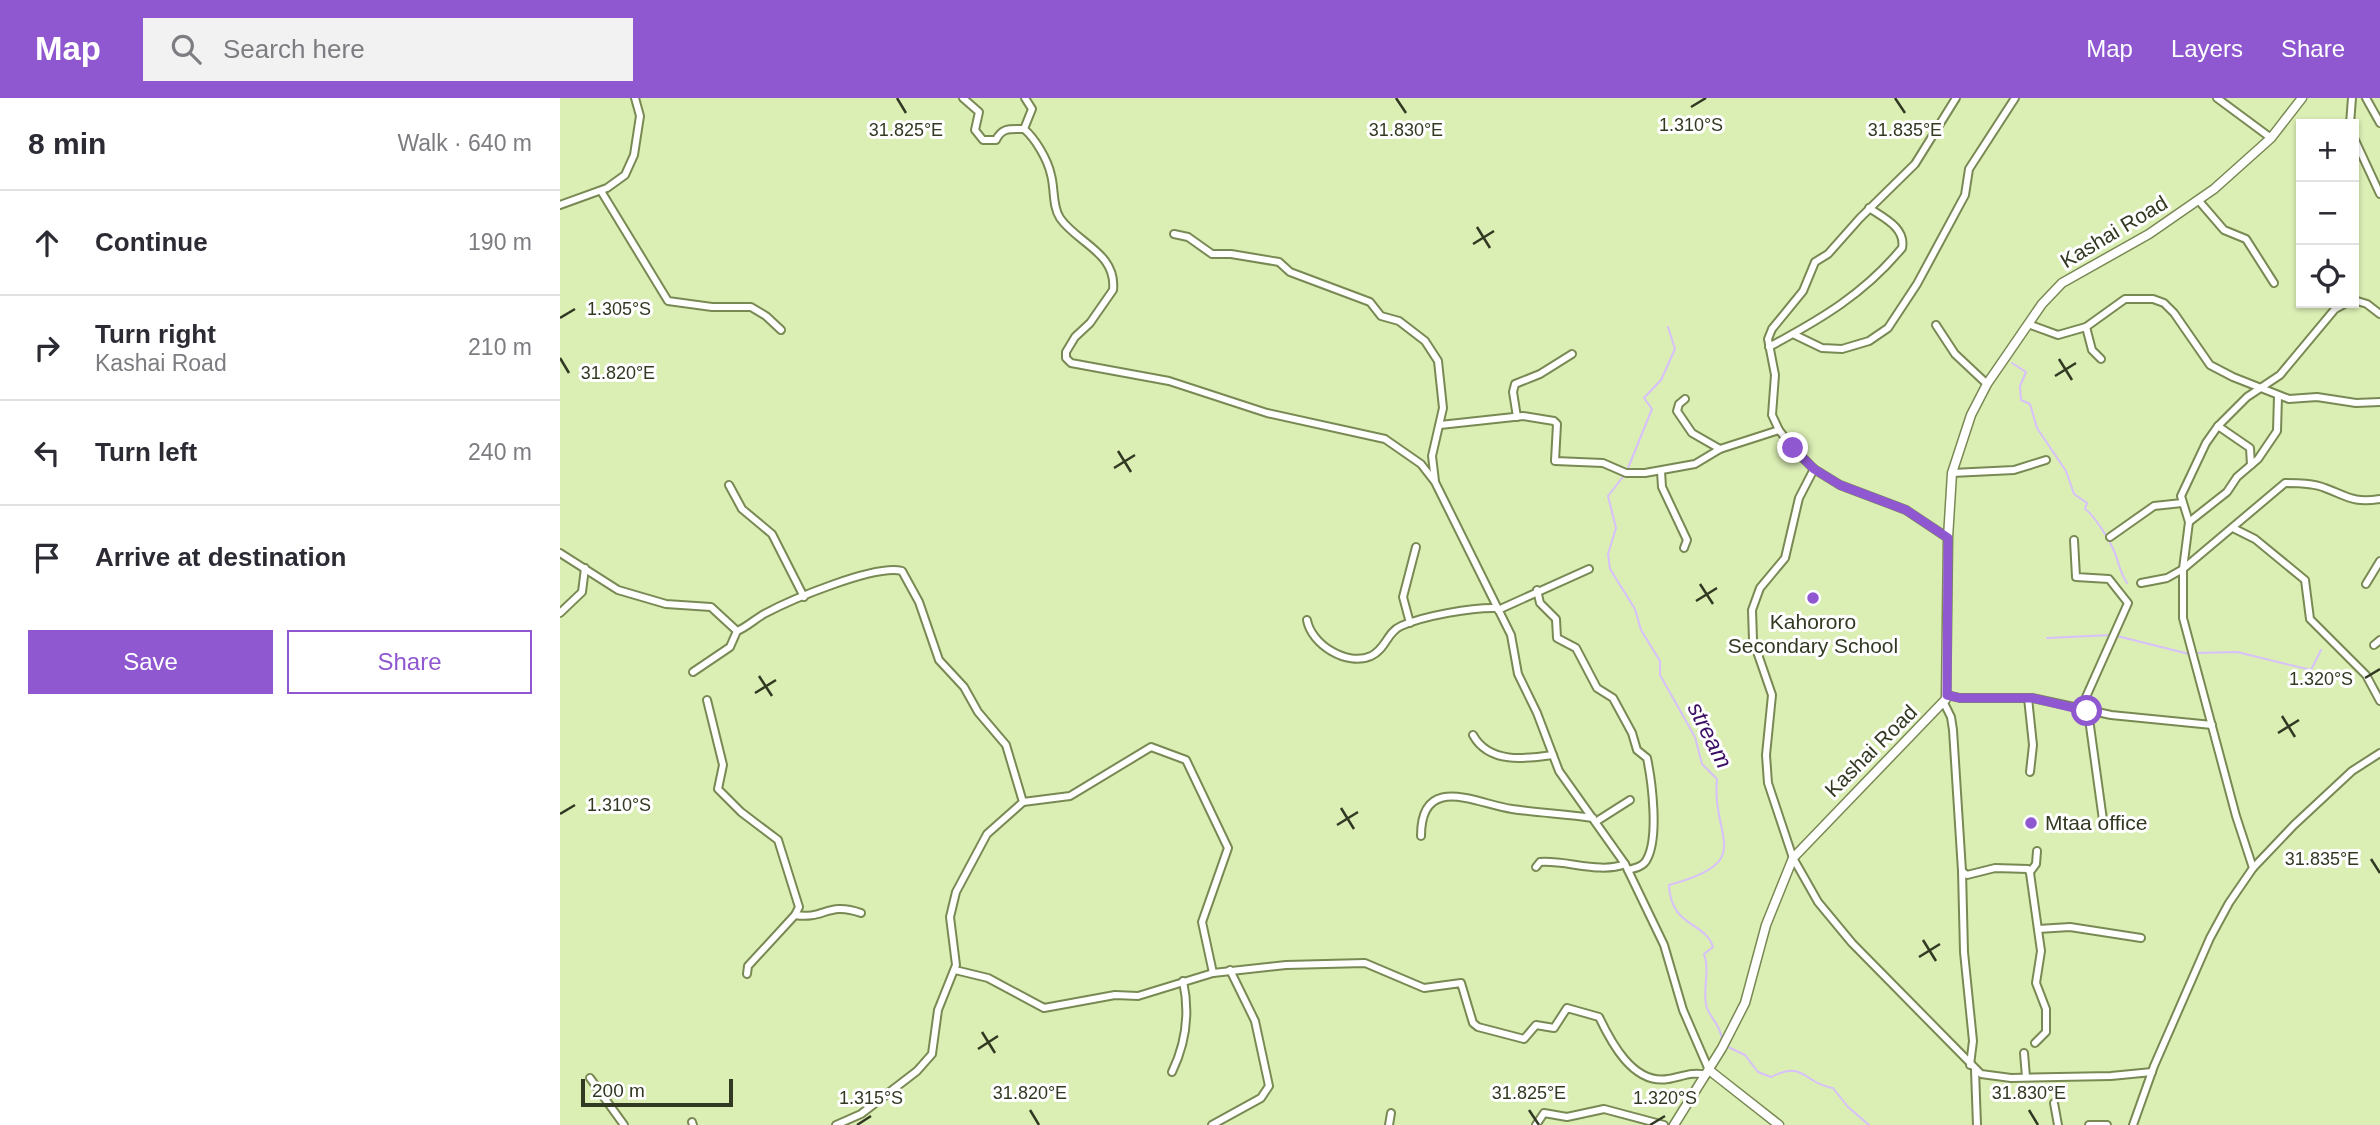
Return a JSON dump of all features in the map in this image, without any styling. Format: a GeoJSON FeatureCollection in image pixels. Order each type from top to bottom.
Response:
{"type":"FeatureCollection","features":[{"type":"Feature","properties":{"kind":"street"},"geometry":{"type":"LineString","coordinates":[[560,205],[601,191],[621,179],[630,166],[640,110],[635,98]]}},
{"type":"Feature","properties":{"kind":"street"},"geometry":{"type":"LineString","coordinates":[[963,98],[978,108],[980,115],[975,128],[983,140],[996,140],[1003,130],[1024,129],[1034,139],[1049,168],[1058,214],[1073,234],[1096,248],[1112,277],[1110,295],[1066,352],[1070,363],[1169,381],[1267,413],[1385,439],[1421,464],[1435,482],[1511,635],[1522,686],[1537,713],[1559,771],[1627,867],[1664,945],[1683,1010],[1707,1073],[1779,1125]]}},
{"type":"Feature","properties":{"kind":"street"},"geometry":{"type":"LineString","coordinates":[[1024,129],[1031,109],[1025,98]]}},
{"type":"Feature","properties":{"kind":"street"},"geometry":{"type":"LineString","coordinates":[[1948,538],[1906,510],[1862,496],[1814,469],[1779,430],[1771,409],[1775,375],[1769,347],[1770,333],[1802,291],[1815,262],[1828,254],[1869,208],[1915,164],[1956,98]]}},
{"type":"Feature","properties":{"kind":"street"},"geometry":{"type":"LineString","coordinates":[[1795,335],[1822,348],[1842,349],[1869,341],[1888,328],[1917,284],[1965,195],[1969,169],[2015,98]]}},
{"type":"Feature","properties":{"kind":"street"},"geometry":{"type":"LineString","coordinates":[[2217,98],[2271,138]]}},
{"type":"Feature","properties":{"kind":"street","name":"Kashai Road"},"geometry":{"type":"LineString","coordinates":[[1674,1125],[1724,1044],[1745,1003],[1766,925],[1793,858],[1946,699],[1948,538],[1952,473],[1971,415],[1987,384],[2048,298],[2068,279],[2149,234],[2199,201],[2271,138],[2302,98]]}},
{"type":"Feature","properties":{"kind":"street"},"geometry":{"type":"LineString","coordinates":[[2350,119],[2352,98]]}},
{"type":"Feature","properties":{"kind":"street"},"geometry":{"type":"LineString","coordinates":[[2366,98],[2380,122]]}},
{"type":"Feature","properties":{"kind":"street"},"geometry":{"type":"LineString","coordinates":[[2359,149],[2380,194]]}},
{"type":"Feature","properties":{"kind":"street"},"geometry":{"type":"LineString","coordinates":[[601,191],[668,301],[712,307],[751,307],[781,330]]}},
{"type":"Feature","properties":{"kind":"street"},"geometry":{"type":"LineString","coordinates":[[2199,201],[2224,230],[2246,239],[2274,282]]}},
{"type":"Feature","properties":{"kind":"street"},"geometry":{"type":"LineString","coordinates":[[1769,347],[1795,335],[1871,283],[1902,248],[1904,240],[1898,229],[1869,208]]}},
{"type":"Feature","properties":{"kind":"street"},"geometry":{"type":"LineString","coordinates":[[1174,234],[1188,237],[1212,254],[1231,254],[1279,262],[1290,272],[1364,299],[1381,316],[1406,325],[1425,341],[1436,356],[1443,408],[1433,456],[1435,482]]}},
{"type":"Feature","properties":{"kind":"street"},"geometry":{"type":"LineString","coordinates":[[2028,324],[2054,335],[2086,327],[2125,299],[2138,297],[2160,301],[2183,324],[2210,365],[2278,396],[2380,402]]}},
{"type":"Feature","properties":{"kind":"street"},"geometry":{"type":"LineString","coordinates":[[2359,302],[2380,314]]}},
{"type":"Feature","properties":{"kind":"street"},"geometry":{"type":"LineString","coordinates":[[2253,869],[2183,618],[2183,569],[2189,522],[2181,496],[2195,464],[2218,426],[2261,387],[2280,375],[2337,308]]}},
{"type":"Feature","properties":{"kind":"street"},"geometry":{"type":"LineString","coordinates":[[1936,325],[1955,354],[1987,384]]}},
{"type":"Feature","properties":{"kind":"street"},"geometry":{"type":"LineString","coordinates":[[2086,327],[2092,350],[2101,359]]}},
{"type":"Feature","properties":{"kind":"street"},"geometry":{"type":"LineString","coordinates":[[1517,417],[1513,392],[1515,384],[1541,374],[1572,354]]}},
{"type":"Feature","properties":{"kind":"street"},"geometry":{"type":"LineString","coordinates":[[2189,522],[2227,492],[2276,434],[2278,396]]}},
{"type":"Feature","properties":{"kind":"street"},"geometry":{"type":"LineString","coordinates":[[1685,399],[1679,404],[1677,411],[1685,426],[1696,436],[1720,449]]}},
{"type":"Feature","properties":{"kind":"street"},"geometry":{"type":"LineString","coordinates":[[1440,425],[1517,417],[1556,422],[1555,461],[1603,463],[1635,474],[1701,462],[1720,449],[1779,430]]}},
{"type":"Feature","properties":{"kind":"street"},"geometry":{"type":"LineString","coordinates":[[2218,426],[2250,448],[2251,465]]}},
{"type":"Feature","properties":{"kind":"street"},"geometry":{"type":"LineString","coordinates":[[1952,473],[2014,470],[2046,460]]}},
{"type":"Feature","properties":{"kind":"street"},"geometry":{"type":"LineString","coordinates":[[1814,469],[1799,498],[1785,558],[1760,588],[1752,610],[1753,640],[1772,695],[1766,755],[1768,783],[1793,858],[1818,902],[1835,924],[1972,1068],[1992,1077],[2151,1072]]}},
{"type":"Feature","properties":{"kind":"street"},"geometry":{"type":"LineString","coordinates":[[1661,471],[1662,487],[1687,540],[1684,548]]}},
{"type":"Feature","properties":{"kind":"street"},"geometry":{"type":"LineString","coordinates":[[2141,583],[2167,578],[2183,569],[2285,483],[2325,487],[2346,499],[2361,502],[2380,499]]}},
{"type":"Feature","properties":{"kind":"street"},"geometry":{"type":"LineString","coordinates":[[729,485],[738,503],[772,534],[804,597]]}},
{"type":"Feature","properties":{"kind":"street"},"geometry":{"type":"LineString","coordinates":[[2110,537],[2154,506],[2182,503]]}},
{"type":"Feature","properties":{"kind":"street"},"geometry":{"type":"LineString","coordinates":[[2233,528],[2255,539],[2305,580],[2310,619],[2366,675],[2380,701]]}},
{"type":"Feature","properties":{"kind":"street"},"geometry":{"type":"LineString","coordinates":[[2074,540],[2076,577],[2109,579],[2128,603],[2089,689],[2087,711],[2103,820]]}},
{"type":"Feature","properties":{"kind":"street"},"geometry":{"type":"LineString","coordinates":[[1410,623],[1403,597],[1416,547]]}},
{"type":"Feature","properties":{"kind":"street"},"geometry":{"type":"LineString","coordinates":[[560,553],[618,590],[666,604],[711,607],[737,631]]}},
{"type":"Feature","properties":{"kind":"street"},"geometry":{"type":"LineString","coordinates":[[2365,584],[2380,561]]}},
{"type":"Feature","properties":{"kind":"street"},"geometry":{"type":"LineString","coordinates":[[560,613],[582,592],[585,568]]}},
{"type":"Feature","properties":{"kind":"street"},"geometry":{"type":"LineString","coordinates":[[693,672],[730,647],[737,631],[766,613],[856,576],[891,569],[902,571],[919,602],[939,660],[964,687],[978,712],[1006,745],[1023,802]]}},
{"type":"Feature","properties":{"kind":"street"},"geometry":{"type":"LineString","coordinates":[[1307,620],[1319,641],[1329,651],[1364,658],[1382,649],[1395,629],[1410,623],[1497,609],[1537,590],[1567,581],[1589,569]]}},
{"type":"Feature","properties":{"kind":"street"},"geometry":{"type":"LineString","coordinates":[[1536,867],[1540,862],[1551,861],[1606,867],[1642,866],[1649,853],[1654,819],[1647,758],[1637,750],[1632,733],[1623,722],[1613,698],[1597,688],[1576,648],[1557,638],[1556,619],[1540,603],[1537,590]]}},
{"type":"Feature","properties":{"kind":"street"},"geometry":{"type":"LineString","coordinates":[[1977,1125],[1972,1068],[1973,1041],[1964,960],[1962,871],[1953,730],[1946,699],[2028,698],[2087,711],[2212,725]]}},
{"type":"Feature","properties":{"kind":"street"},"geometry":{"type":"LineString","coordinates":[[2028,698],[2033,745],[2030,772]]}},
{"type":"Feature","properties":{"kind":"street"},"geometry":{"type":"LineString","coordinates":[[707,699],[723,765],[718,789],[741,812],[753,818],[778,840],[799,906],[795,915],[749,964],[747,974]]}},
{"type":"Feature","properties":{"kind":"street"},"geometry":{"type":"LineString","coordinates":[[1473,735],[1485,751],[1492,754],[1520,758],[1553,755]]}},
{"type":"Feature","properties":{"kind":"street"},"geometry":{"type":"LineString","coordinates":[[836,1125],[861,1114],[926,1063],[935,1048],[941,998],[955,970],[950,917],[956,892],[987,834],[1023,802],[1070,796],[1151,747],[1186,760],[1228,848],[1202,922],[1213,973]]}},
{"type":"Feature","properties":{"kind":"street"},"geometry":{"type":"LineString","coordinates":[[2133,1125],[2151,1072],[2215,927],[2253,869],[2331,789],[2380,754]]}},
{"type":"Feature","properties":{"kind":"street"},"geometry":{"type":"LineString","coordinates":[[1421,836],[1422,822],[1430,805],[1444,797],[1469,796],[1505,808],[1595,819],[1630,800]]}},
{"type":"Feature","properties":{"kind":"street"},"geometry":{"type":"LineString","coordinates":[[2035,1043],[2046,1034],[2047,1026],[2046,1009],[2036,983],[2041,951],[2030,872],[2036,864],[2037,851]]}},
{"type":"Feature","properties":{"kind":"street"},"geometry":{"type":"LineString","coordinates":[[1962,871],[1967,875],[1995,868],[2030,872]]}},
{"type":"Feature","properties":{"kind":"street"},"geometry":{"type":"LineString","coordinates":[[795,915],[812,916],[843,906],[861,913]]}},
{"type":"Feature","properties":{"kind":"street"},"geometry":{"type":"LineString","coordinates":[[2038,929],[2070,927],[2141,938]]}},
{"type":"Feature","properties":{"kind":"street"},"geometry":{"type":"LineString","coordinates":[[955,970],[988,978],[1044,1008],[1115,995],[1146,995],[1183,981],[1230,970],[1359,962],[1424,988],[1458,983],[1464,989],[1473,1023],[1478,1027],[1524,1039],[1536,1025],[1554,1028],[1567,1008],[1599,1017],[1607,1036],[1619,1051],[1635,1070],[1651,1079],[1665,1080],[1707,1073]]}},
{"type":"Feature","properties":{"kind":"street"},"geometry":{"type":"LineString","coordinates":[[1212,1125],[1261,1098],[1269,1083],[1255,1021],[1230,970]]}},
{"type":"Feature","properties":{"kind":"street"},"geometry":{"type":"LineString","coordinates":[[1172,1072],[1179,1058],[1188,1014],[1183,981]]}},
{"type":"Feature","properties":{"kind":"street"},"geometry":{"type":"LineString","coordinates":[[2024,1053],[2026,1077]]}},
{"type":"Feature","properties":{"kind":"street"},"geometry":{"type":"LineString","coordinates":[[590,1078],[624,1125]]}},
{"type":"Feature","properties":{"kind":"street"},"geometry":{"type":"LineString","coordinates":[[2054,1103],[2059,1125]]}},
{"type":"Feature","properties":{"kind":"street"},"geometry":{"type":"LineString","coordinates":[[1536,1125],[1544,1113],[1567,1116],[1604,1109],[1664,1125]]}},
{"type":"Feature","properties":{"kind":"street"},"geometry":{"type":"LineString","coordinates":[[1389,1125],[1391,1113]]}},
{"type":"Feature","properties":{"kind":"street"},"geometry":{"type":"LineString","coordinates":[[1566,1125],[1567,1116]]}},
{"type":"Feature","properties":{"kind":"street"},"geometry":{"type":"LineString","coordinates":[[2089,1125],[2107,1125]]}},
{"type":"Feature","properties":{"kind":"waterway","name":"stream"},"geometry":{"type":"LineString","coordinates":[[1668,327],[1675,349],[1661,380],[1644,398],[1652,409],[1626,473],[1608,496],[1616,528],[1608,554],[1610,569],[1635,609],[1641,630],[1660,661],[1660,675],[1695,737],[1702,764],[1717,779],[1717,800],[1724,846],[1722,857],[1713,867],[1696,876],[1669,885],[1676,909],[1682,917],[1703,932],[1713,947],[1704,954],[1705,997],[1707,1008],[1722,1039]]}},
{"type":"Feature","properties":{"kind":"waterway"},"geometry":{"type":"LineString","coordinates":[[2012,363],[2026,372],[2020,386],[2021,400],[2030,404],[2037,428],[2066,471],[2074,494],[2087,503],[2085,509],[2109,540],[2127,583]]}},
{"type":"Feature","properties":{"kind":"waterway"},"geometry":{"type":"LineString","coordinates":[[2047,638],[2112,635]]}},
{"type":"Feature","properties":{"kind":"waterway"},"geometry":{"type":"LineString","coordinates":[[2117,636],[2189,654]]}},
{"type":"Feature","properties":{"kind":"waterway"},"geometry":{"type":"LineString","coordinates":[[2195,653],[2237,652],[2311,670],[2321,650]]}},
{"type":"Feature","properties":{"kind":"waterway","name":"stream"},"geometry":{"type":"LineString","coordinates":[[1726,1046],[1745,1055],[1758,1072],[1771,1077],[1782,1072],[1798,1072],[1833,1088],[1848,1107],[1869,1125]]}},
{"type":"Feature","properties":{"kind":"place","name":"Kahororo Secondary School"},"geometry":{"type":"Point","coordinates":[1813,598]}},
{"type":"Feature","properties":{"kind":"place","name":"Mtaa office"},"geometry":{"type":"Point","coordinates":[2031,823]}},
{"type":"Feature","properties":{"kind":"route"},"geometry":{"type":"LineString","coordinates":[[1793,448],[1814,469],[1840,485],[1862,496],[1906,510],[1948,538],[1947,695],[1960,698],[2032,698],[2087,711]]}}]}
